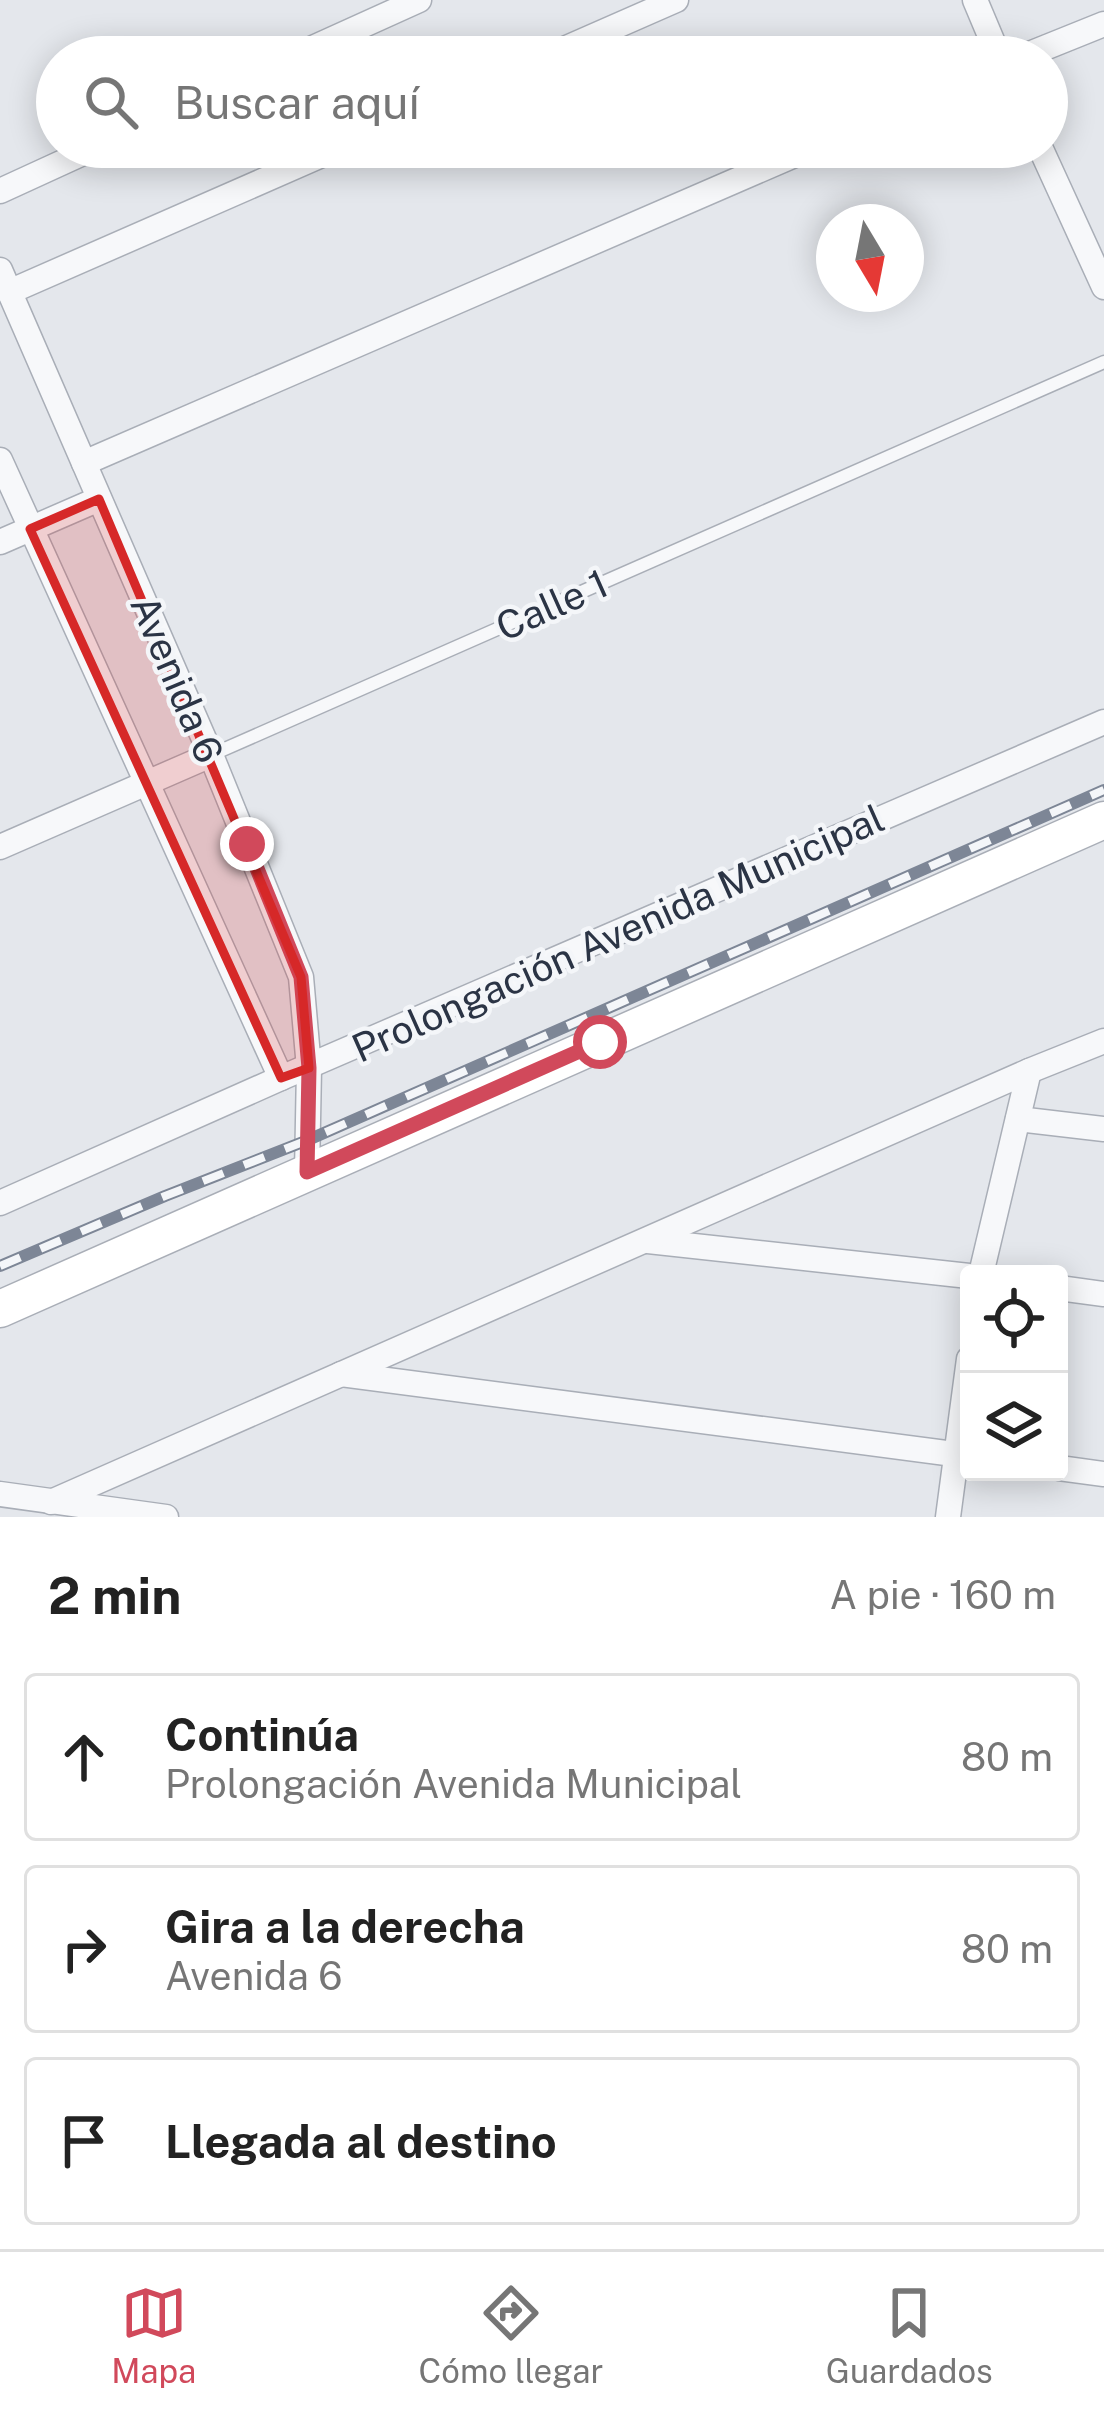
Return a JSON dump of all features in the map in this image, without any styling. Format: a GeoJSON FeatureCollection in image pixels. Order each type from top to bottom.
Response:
{"type":"FeatureCollection","features":[{"type":"Feature","properties":{"kind":"main road"},"geometry":{"type":"LineString","coordinates":[[0,1309],[1104,820]]}},
{"type":"Feature","properties":{"kind":"street"},"geometry":{"type":"LineString","coordinates":[[339,36],[419,0]]}},
{"type":"Feature","properties":{"kind":"street"},"geometry":{"type":"LineString","coordinates":[[594,36],[676,0]]}},
{"type":"Feature","properties":{"kind":"street"},"geometry":{"type":"LineString","coordinates":[[975,0],[991,36]]}},
{"type":"Feature","properties":{"kind":"street"},"geometry":{"type":"LineString","coordinates":[[1068,38],[1104,24]]}},
{"type":"Feature","properties":{"kind":"street"},"geometry":{"type":"LineString","coordinates":[[0,190],[49,168]]}},
{"type":"Feature","properties":{"kind":"street"},"geometry":{"type":"LineString","coordinates":[[5,281],[288,168]]}},
{"type":"Feature","properties":{"kind":"street"},"geometry":{"type":"LineString","coordinates":[[84,464],[765,168]]}},
{"type":"Feature","properties":{"kind":"street"},"geometry":{"type":"LineString","coordinates":[[1050,168],[1104,286]]}},
{"type":"Feature","properties":{"kind":"street","name":"Avenida 6"},"geometry":{"type":"LineString","coordinates":[[5,281],[211,755],[301,977],[309,1068],[307,1172]]}},
{"type":"Feature","properties":{"kind":"street","name":"Avenida 6"},"geometry":{"type":"LineString","coordinates":[[0,460],[281,1078]]}},
{"type":"Feature","properties":{"kind":"street"},"geometry":{"type":"LineString","coordinates":[[0,542],[99,499]]}},
{"type":"Feature","properties":{"kind":"street","name":"Prolongación Avenida Municipal"},"geometry":{"type":"LineString","coordinates":[[0,1203],[1104,722]]}},
{"type":"Feature","properties":{"kind":"street","name":"Calle 1"},"geometry":{"type":"LineString","coordinates":[[0,847],[211,755]]}},
{"type":"Feature","properties":{"kind":"street"},"geometry":{"type":"LineString","coordinates":[[51,1502],[1104,1041]]}},
{"type":"Feature","properties":{"kind":"street"},"geometry":{"type":"LineString","coordinates":[[983,1265],[1029,1071]]}},
{"type":"Feature","properties":{"kind":"street"},"geometry":{"type":"LineString","coordinates":[[1018,1119],[1104,1130]]}},
{"type":"Feature","properties":{"kind":"street"},"geometry":{"type":"LineString","coordinates":[[646,1241],[960,1275]]}},
{"type":"Feature","properties":{"kind":"street"},"geometry":{"type":"LineString","coordinates":[[1068,1289],[1104,1294]]}},
{"type":"Feature","properties":{"kind":"street"},"geometry":{"type":"LineString","coordinates":[[339,1374],[960,1455]]}},
{"type":"Feature","properties":{"kind":"street"},"geometry":{"type":"LineString","coordinates":[[948,1517],[960,1464]]}},
{"type":"Feature","properties":{"kind":"street"},"geometry":{"type":"LineString","coordinates":[[1068,1469],[1104,1474]]}},
{"type":"Feature","properties":{"kind":"street"},"geometry":{"type":"LineString","coordinates":[[0,1494],[166,1517]]}},
{"type":"Feature","properties":{"kind":"lane","name":"Calle 1"},"geometry":{"type":"LineString","coordinates":[[211,755],[1104,362]]}},
{"type":"Feature","properties":{"kind":"highlighted area"},"geometry":{"type":"Polygon","coordinates":[[[99,499],[301,977],[309,1068],[281,1078],[30,529],[99,499]]]}},
{"type":"Feature","properties":{"kind":"railway"},"geometry":{"type":"LineString","coordinates":[[0,1266],[308,1140],[1104,790]]}},
{"type":"Feature","properties":{"kind":"route"},"geometry":{"type":"LineString","coordinates":[[247,844],[301,977],[309,1068],[307,1172],[600,1042]]}}]}
